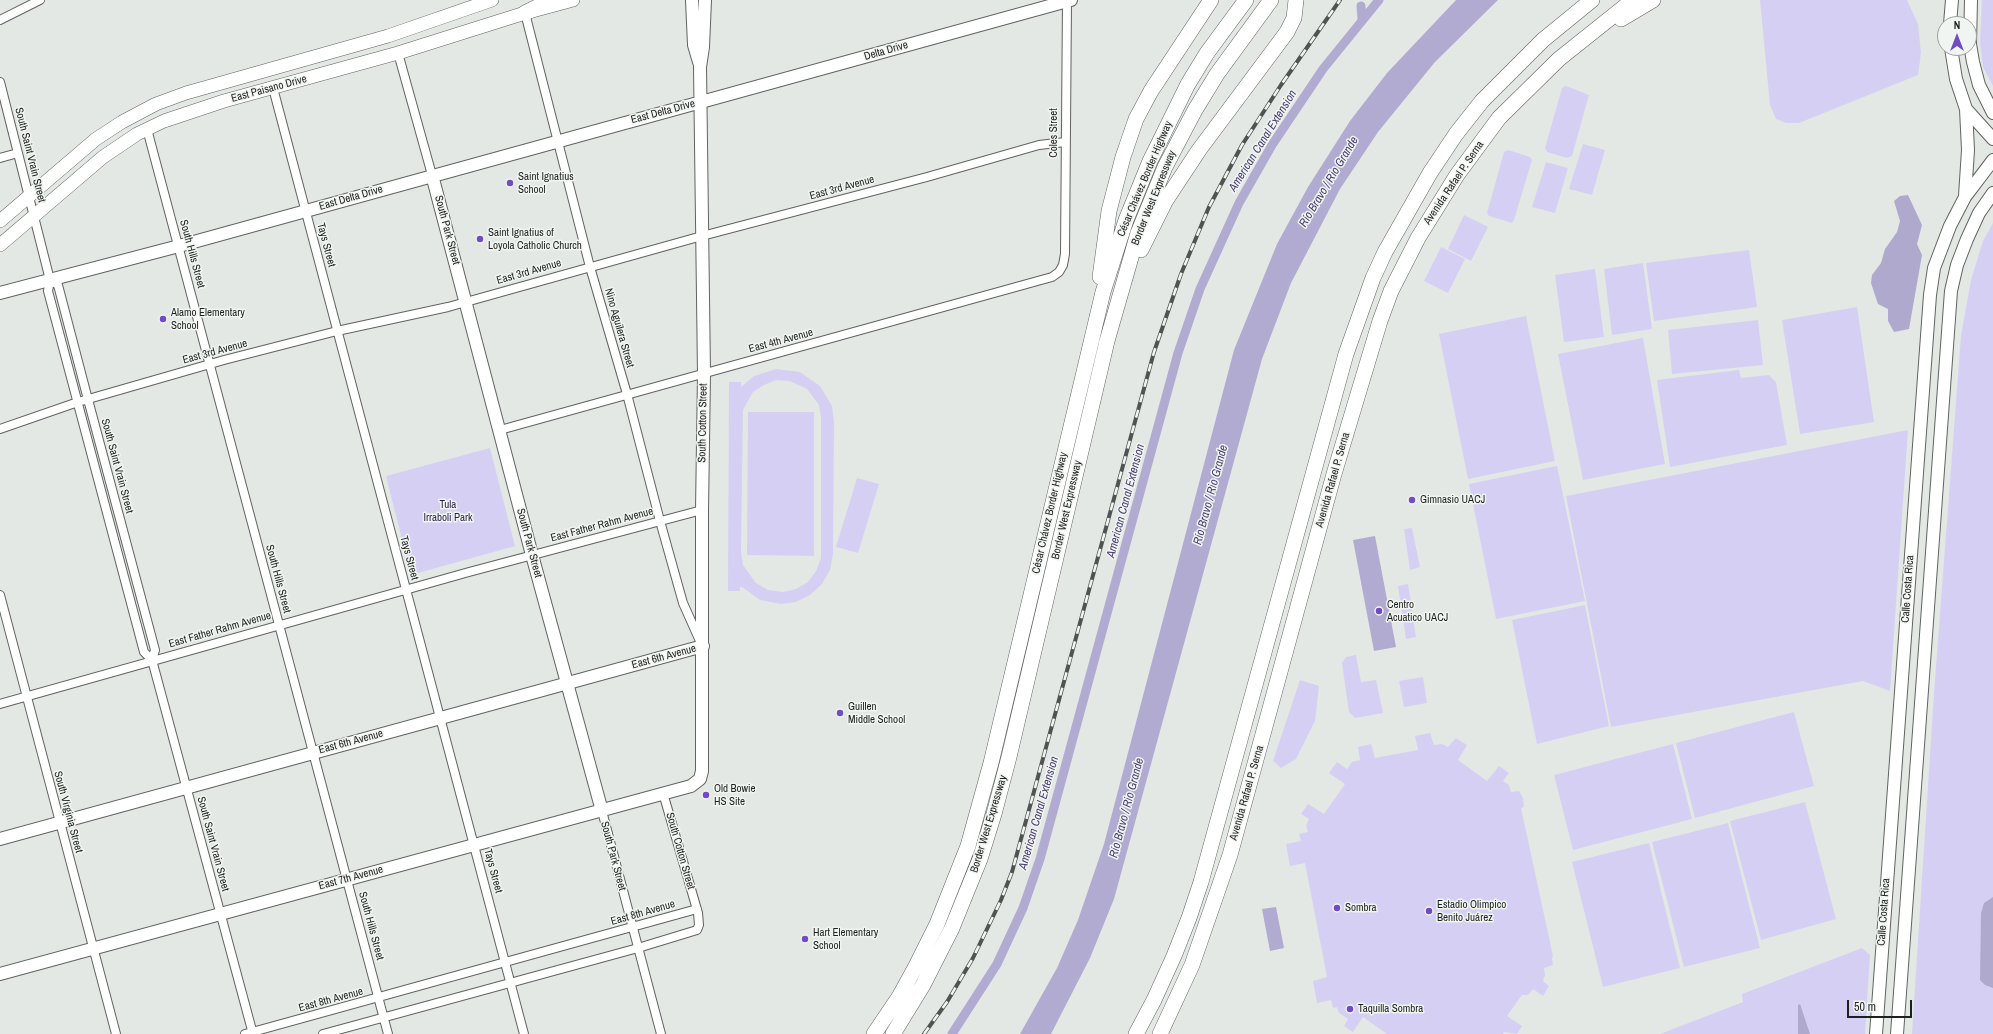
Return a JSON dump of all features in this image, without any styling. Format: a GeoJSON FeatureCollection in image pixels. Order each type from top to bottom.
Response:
{"type":"FeatureCollection","features":[{"type":"Feature","properties":{"kind":"highway"},"geometry":{"type":"LineString","coordinates":[[525,13],[551,0]]}},
{"type":"Feature","properties":{"kind":"highway"},"geometry":{"type":"LineString","coordinates":[[1092,339],[1109,211],[1123,158],[1136,119],[1151,91],[1211,0]]}},
{"type":"Feature","properties":{"kind":"highway","name":"César Chávez Border Highway"},"geometry":{"type":"LineString","coordinates":[[874,1034],[899,997],[916,966],[955,881],[980,804],[1092,339],[1112,261],[1126,220],[1150,161],[1171,116],[1192,78],[1226,26],[1246,0]]}},
{"type":"Feature","properties":{"kind":"highway","name":"Border West Expressway"},"geometry":{"type":"LineString","coordinates":[[893,1034],[935,963],[967,891],[994,814],[1107,341],[1138,233],[1176,144],[1217,74],[1271,0]]}},
{"type":"Feature","properties":{"kind":"highway"},"geometry":{"type":"LineString","coordinates":[[1117,302],[1166,200],[1199,150],[1287,32],[1294,18],[1296,0]]}},
{"type":"Feature","properties":{"kind":"highway","name":"Avenida Rafael P. Serna"},"geometry":{"type":"LineString","coordinates":[[1136,1034],[1154,1000],[1174,956],[1201,882],[1346,354],[1373,278],[1413,202],[1456,134],[1482,101],[1512,70],[1543,40],[1592,0]]}},
{"type":"Feature","properties":{"kind":"highway","name":"Avenida Rafael P. Serna"},"geometry":{"type":"LineString","coordinates":[[1160,1034],[1192,965],[1230,855],[1334,474],[1380,321],[1404,262],[1457,175],[1499,118],[1559,59],[1632,0]]}},
{"type":"Feature","properties":{"kind":"highway"},"geometry":{"type":"LineString","coordinates":[[1591,32],[1623,18],[1653,0]]}},
{"type":"Feature","properties":{"kind":"main road","name":"East Paisano Drive"},"geometry":{"type":"LineString","coordinates":[[0,221],[96,139],[122,122],[156,104],[186,93],[388,36],[492,0]]}},
{"type":"Feature","properties":{"kind":"main road","name":"East Paisano Drive"},"geometry":{"type":"LineString","coordinates":[[0,245],[103,157],[147,129],[199,109],[398,53],[525,13],[573,0]]}},
{"type":"Feature","properties":{"kind":"street"},"geometry":{"type":"LineString","coordinates":[[0,20],[40,0]]}},
{"type":"Feature","properties":{"kind":"street","name":"South Cotton Street"},"geometry":{"type":"LineString","coordinates":[[692,0],[694,45],[700,67]]}},
{"type":"Feature","properties":{"kind":"street","name":"South Cotton Street"},"geometry":{"type":"LineString","coordinates":[[700,779],[702,772],[702,510],[704,374],[700,67],[703,47],[705,0]]}},
{"type":"Feature","properties":{"kind":"street","name":"Delta Drive"},"geometry":{"type":"LineString","coordinates":[[701,102],[1068,0]]}},
{"type":"Feature","properties":{"kind":"street","name":"Coles Street"},"geometry":{"type":"LineString","coordinates":[[1063,265],[1065,254],[1065,142],[1068,0]]}},
{"type":"Feature","properties":{"kind":"street"},"geometry":{"type":"LineString","coordinates":[[1951,16],[1952,0]]}},
{"type":"Feature","properties":{"kind":"street"},"geometry":{"type":"LineString","coordinates":[[1971,0],[1970,36],[1973,62],[1979,85],[1991,107]]}},
{"type":"Feature","properties":{"kind":"street","name":"Nino Aguilera Street"},"geometry":{"type":"LineString","coordinates":[[525,13],[559,141],[590,267],[627,394],[683,603],[703,646]]}},
{"type":"Feature","properties":{"kind":"street","name":"South Park Street"},"geometry":{"type":"LineString","coordinates":[[398,53],[432,175],[532,556],[568,684],[661,1034]]}},
{"type":"Feature","properties":{"kind":"street"},"geometry":{"type":"LineString","coordinates":[[1952,56],[1956,79],[1966,109],[1968,150],[1965,197]]}},
{"type":"Feature","properties":{"kind":"street","name":"South Saint Vrain Street"},"geometry":{"type":"LineString","coordinates":[[0,82],[50,280],[48,288],[144,652],[152,660],[220,914],[250,1033]]}},
{"type":"Feature","properties":{"kind":"street","name":"Tays Street"},"geometry":{"type":"LineString","coordinates":[[273,88],[524,1034]]}},
{"type":"Feature","properties":{"kind":"street","name":"East Delta Drive"},"geometry":{"type":"LineString","coordinates":[[0,293],[179,246],[701,102]]}},
{"type":"Feature","properties":{"kind":"street"},"geometry":{"type":"LineString","coordinates":[[1966,109],[1993,138]]}},
{"type":"Feature","properties":{"kind":"street","name":"South Hills Street"},"geometry":{"type":"LineString","coordinates":[[147,129],[278,625],[348,879],[388,1034]]}},
{"type":"Feature","properties":{"kind":"street","name":"East 3rd Avenue"},"geometry":{"type":"LineString","coordinates":[[0,428],[78,402],[209,364],[337,331],[466,302],[702,236],[892,187],[1039,145],[1065,142]]}},
{"type":"Feature","properties":{"kind":"street"},"geometry":{"type":"LineString","coordinates":[[0,158],[18,153]]}},
{"type":"Feature","properties":{"kind":"street","name":"Calle Costa Rica"},"geometry":{"type":"LineString","coordinates":[[1876,1034],[1930,295],[1934,268],[1942,245],[1965,197],[1993,160]]}},
{"type":"Feature","properties":{"kind":"street","name":"Calle Costa Rica"},"geometry":{"type":"LineString","coordinates":[[1897,1034],[1951,291],[1957,265],[1966,239],[1979,213],[1993,193]]}},
{"type":"Feature","properties":{"kind":"street","name":"East 4th Avenue"},"geometry":{"type":"LineString","coordinates":[[500,430],[1052,277],[1063,265]]}},
{"type":"Feature","properties":{"kind":"street","name":"South Saint Vrain Street"},"geometry":{"type":"LineString","coordinates":[[50,280],[58,284],[155,650],[152,660]]}},
{"type":"Feature","properties":{"kind":"street","name":"East Father Rahm Avenue"},"geometry":{"type":"LineString","coordinates":[[0,704],[278,625],[660,520],[702,510]]}},
{"type":"Feature","properties":{"kind":"street","name":"South Virginia Street"},"geometry":{"type":"LineString","coordinates":[[0,595],[92,949],[116,1034]]}},
{"type":"Feature","properties":{"kind":"street","name":"East 6th Avenue"},"geometry":{"type":"LineString","coordinates":[[0,839],[703,646]]}},
{"type":"Feature","properties":{"kind":"street","name":"East 7th Avenue"},"geometry":{"type":"LineString","coordinates":[[0,974],[602,811],[691,786],[700,779]]}},
{"type":"Feature","properties":{"kind":"street","name":"South Cotton Street"},"geometry":{"type":"LineString","coordinates":[[663,794],[697,909]]}},
{"type":"Feature","properties":{"kind":"street"},"geometry":{"type":"LineString","coordinates":[[323,1034],[692,932],[697,930],[699,925],[697,909]]}},
{"type":"Feature","properties":{"kind":"street","name":"East 8th Avenue"},"geometry":{"type":"LineString","coordinates":[[250,1033],[697,909]]}},
{"type":"Feature","properties":{"kind":"street"},"geometry":{"type":"LineString","coordinates":[[1880,981],[1901,982]]}},
{"type":"Feature","properties":{"kind":"green space"},"geometry":{"type":"Polygon","coordinates":[[[1760,0],[1907,0],[1918,24],[1921,53],[1918,75],[1799,123],[1786,123],[1776,119],[1770,105],[1760,0]]]}},
{"type":"Feature","properties":{"kind":"green space"},"geometry":{"type":"Polygon","coordinates":[[[1982,0],[1993,0],[1993,86],[1983,67],[1980,43],[1982,0]]]}},
{"type":"Feature","properties":{"kind":"green space"},"geometry":{"type":"Polygon","coordinates":[[[1566,86],[1589,95],[1572,156],[1567,158],[1547,152],[1545,148],[1562,88],[1566,86]]]}},
{"type":"Feature","properties":{"kind":"green space"},"geometry":{"type":"Polygon","coordinates":[[[1583,144],[1605,150],[1592,195],[1569,189],[1583,144]]]}},
{"type":"Feature","properties":{"kind":"green space"},"geometry":{"type":"Polygon","coordinates":[[[1508,150],[1530,157],[1532,160],[1512,223],[1489,216],[1487,213],[1504,152],[1508,150]]]}},
{"type":"Feature","properties":{"kind":"green space"},"geometry":{"type":"Polygon","coordinates":[[[1546,162],[1568,168],[1555,213],[1532,207],[1546,162]]]}},
{"type":"Feature","properties":{"kind":"green space"},"geometry":{"type":"Polygon","coordinates":[[[1464,215],[1488,227],[1471,261],[1448,249],[1464,215]]]}},
{"type":"Feature","properties":{"kind":"green space"},"geometry":{"type":"Polygon","coordinates":[[[1993,223],[1993,1034],[1912,1034],[1934,693],[1961,336],[1971,280],[1983,241],[1993,223]]]}},
{"type":"Feature","properties":{"kind":"green space"},"geometry":{"type":"Polygon","coordinates":[[[1441,247],[1465,259],[1448,293],[1424,281],[1441,247]]]}},
{"type":"Feature","properties":{"kind":"green space"},"geometry":{"type":"Polygon","coordinates":[[[1749,250],[1757,307],[1654,321],[1646,263],[1749,250]]]}},
{"type":"Feature","properties":{"kind":"green space"},"geometry":{"type":"Polygon","coordinates":[[[1643,263],[1652,329],[1612,335],[1604,269],[1643,263]]]}},
{"type":"Feature","properties":{"kind":"green space"},"geometry":{"type":"Polygon","coordinates":[[[1595,269],[1604,337],[1564,342],[1555,275],[1595,269]]]}},
{"type":"Feature","properties":{"kind":"green space"},"geometry":{"type":"Polygon","coordinates":[[[1857,307],[1874,422],[1800,434],[1782,320],[1857,307]]]}},
{"type":"Feature","properties":{"kind":"green space"},"geometry":{"type":"Polygon","coordinates":[[[1526,316],[1555,461],[1468,479],[1439,334],[1526,316]]]}},
{"type":"Feature","properties":{"kind":"green space"},"geometry":{"type":"Polygon","coordinates":[[[1758,320],[1763,365],[1672,374],[1668,330],[1758,320]]]}},
{"type":"Feature","properties":{"kind":"green space"},"geometry":{"type":"Polygon","coordinates":[[[1643,338],[1665,464],[1583,480],[1558,354],[1643,338]]]}},
{"type":"Feature","properties":{"kind":"green space"},"geometry":{"type":"Polygon","coordinates":[[[776,369],[800,372],[820,386],[832,406],[834,422],[833,554],[830,570],[822,584],[810,595],[796,602],[781,604],[760,600],[742,587],[740,587],[740,591],[728,591],[729,382],[741,382],[741,387],[754,376],[776,369]],[[776,380],[764,385],[753,392],[743,410],[741,551],[743,565],[756,583],[768,590],[783,592],[796,589],[808,582],[816,571],[821,558],[821,418],[819,405],[807,389],[790,381],[776,380]]]}},
{"type":"Feature","properties":{"kind":"green space"},"geometry":{"type":"Polygon","coordinates":[[[1739,370],[1741,378],[1769,375],[1776,382],[1787,445],[1670,467],[1657,380],[1739,370]]]}},
{"type":"Feature","properties":{"kind":"green space"},"geometry":{"type":"Polygon","coordinates":[[[748,412],[814,412],[814,556],[747,555],[748,412]]]}},
{"type":"Feature","properties":{"kind":"green space"},"geometry":{"type":"Polygon","coordinates":[[[1908,430],[1890,691],[1863,681],[1611,727],[1566,496],[1908,430]]]}},
{"type":"Feature","properties":{"kind":"green space","name":"Tula Irraboli Park"},"geometry":{"type":"Polygon","coordinates":[[[490,448],[515,546],[411,575],[386,476],[490,448]]]}},
{"type":"Feature","properties":{"kind":"green space"},"geometry":{"type":"Polygon","coordinates":[[[1557,466],[1585,601],[1496,619],[1469,484],[1557,466]]]}},
{"type":"Feature","properties":{"kind":"green space"},"geometry":{"type":"Polygon","coordinates":[[[857,478],[879,484],[858,553],[836,547],[857,478]]]}},
{"type":"Feature","properties":{"kind":"green space"},"geometry":{"type":"Polygon","coordinates":[[[1412,528],[1420,567],[1410,570],[1404,529],[1412,528]]]}},
{"type":"Feature","properties":{"kind":"green space"},"geometry":{"type":"Polygon","coordinates":[[[1408,584],[1416,637],[1406,639],[1398,586],[1408,584]]]}},
{"type":"Feature","properties":{"kind":"green space"},"geometry":{"type":"Polygon","coordinates":[[[1585,605],[1609,726],[1537,744],[1512,620],[1585,605]]]}},
{"type":"Feature","properties":{"kind":"green space"},"geometry":{"type":"Polygon","coordinates":[[[1356,655],[1361,682],[1376,680],[1383,713],[1355,718],[1349,712],[1342,663],[1346,657],[1356,655]]]}},
{"type":"Feature","properties":{"kind":"green space"},"geometry":{"type":"Polygon","coordinates":[[[1423,677],[1427,703],[1404,707],[1399,681],[1423,677]]]}},
{"type":"Feature","properties":{"kind":"green space"},"geometry":{"type":"Polygon","coordinates":[[[1300,680],[1319,686],[1315,721],[1296,759],[1281,768],[1273,761],[1300,680]]]}},
{"type":"Feature","properties":{"kind":"green space"},"geometry":{"type":"Polygon","coordinates":[[[1794,712],[1814,786],[1695,818],[1676,743],[1794,712]]]}},
{"type":"Feature","properties":{"kind":"green space","name":"Estadio Olimpico Benito Juárez"},"geometry":{"type":"Polygon","coordinates":[[[1430,733],[1434,745],[1442,744],[1448,747],[1456,738],[1467,745],[1458,760],[1487,781],[1499,766],[1509,773],[1503,781],[1509,785],[1511,792],[1519,791],[1523,798],[1524,807],[1521,808],[1553,956],[1553,965],[1544,968],[1545,975],[1543,981],[1549,986],[1543,996],[1533,989],[1528,995],[1522,995],[1507,1016],[1522,1026],[1517,1034],[1504,1032],[1503,1034],[1387,1034],[1363,1017],[1353,1032],[1344,1026],[1348,1019],[1339,1013],[1337,1007],[1333,1008],[1331,1000],[1317,1003],[1313,981],[1327,977],[1305,863],[1290,866],[1286,844],[1301,841],[1299,834],[1308,832],[1306,826],[1309,819],[1301,814],[1308,804],[1324,814],[1345,784],[1329,773],[1337,762],[1347,769],[1352,762],[1360,760],[1358,747],[1371,744],[1375,758],[1418,750],[1415,736],[1430,733]]]}},
{"type":"Feature","properties":{"kind":"green space"},"geometry":{"type":"Polygon","coordinates":[[[1673,744],[1692,819],[1573,850],[1554,775],[1673,744]]]}},
{"type":"Feature","properties":{"kind":"green space"},"geometry":{"type":"Polygon","coordinates":[[[1805,802],[1836,919],[1761,940],[1730,821],[1805,802]]]}},
{"type":"Feature","properties":{"kind":"green space"},"geometry":{"type":"Polygon","coordinates":[[[1728,823],[1760,948],[1684,967],[1652,842],[1728,823]]]}},
{"type":"Feature","properties":{"kind":"green space"},"geometry":{"type":"Polygon","coordinates":[[[1649,843],[1680,968],[1603,987],[1572,862],[1649,843]]]}},
{"type":"Feature","properties":{"kind":"green space"},"geometry":{"type":"Polygon","coordinates":[[[1862,948],[1870,955],[1865,1034],[1660,1034],[1743,1002],[1742,994],[1862,948]]]}},
{"type":"Feature","properties":{"kind":"shaded area"},"geometry":{"type":"Polygon","coordinates":[[[1908,195],[1922,225],[1917,244],[1922,255],[1909,329],[1894,332],[1888,321],[1888,309],[1878,304],[1871,283],[1872,275],[1881,263],[1885,249],[1897,232],[1900,221],[1894,201],[1900,196],[1908,195]]]}},
{"type":"Feature","properties":{"kind":"shaded area"},"geometry":{"type":"Polygon","coordinates":[[[1993,897],[1993,988],[1985,985],[1980,980],[1981,913],[1984,903],[1993,897]]]}},
{"type":"Feature","properties":{"kind":"shaded area"},"geometry":{"type":"Polygon","coordinates":[[[1800,1004],[1810,1034],[1798,1034],[1798,1005],[1800,1004]]]}},
{"type":"Feature","properties":{"kind":"water","name":"Río Bravo / Rio Grande"},"geometry":{"type":"Polygon","coordinates":[[[1456,0],[1498,0],[1435,62],[1378,132],[1340,189],[1291,283],[1262,359],[1114,899],[1090,958],[1051,1034],[1020,1034],[1057,968],[1078,920],[1104,844],[1234,350],[1277,244],[1308,187],[1350,121],[1387,73],[1456,0]]]}},
{"type":"Feature","properties":{"kind":"water"},"geometry":{"type":"Polygon","coordinates":[[[1375,536],[1396,647],[1374,651],[1353,540],[1375,536]]]}},
{"type":"Feature","properties":{"kind":"water"},"geometry":{"type":"Polygon","coordinates":[[[1276,907],[1284,948],[1270,951],[1262,909],[1276,907]]]}},
{"type":"Feature","properties":{"kind":"waterway","name":"American Canal Extension"},"geometry":{"type":"LineString","coordinates":[[952,1034],[997,964],[1023,908],[1040,859],[1178,353],[1200,289],[1239,203],[1272,145],[1323,69],[1379,0]]}},
{"type":"Feature","properties":{"kind":"waterway"},"geometry":{"type":"LineString","coordinates":[[1361,6],[1362,19]]}},
{"type":"Feature","properties":{"kind":"railway"},"geometry":{"type":"LineString","coordinates":[[924,1034],[947,1002],[973,958],[1001,900],[1012,872],[1154,352],[1181,274],[1209,207],[1242,145],[1281,85],[1340,0]]}},
{"type":"Feature","properties":{"kind":"place","name":"Saint Ignatius School"},"geometry":{"type":"Point","coordinates":[510,183]}},
{"type":"Feature","properties":{"kind":"place","name":"Saint Ignatius of Loyola Catholic Church"},"geometry":{"type":"Point","coordinates":[480,239]}},
{"type":"Feature","properties":{"kind":"place","name":"Alamo Elementary School"},"geometry":{"type":"Point","coordinates":[163,319]}},
{"type":"Feature","properties":{"kind":"place","name":"Gimnasio UACJ"},"geometry":{"type":"Point","coordinates":[1412,500]}},
{"type":"Feature","properties":{"kind":"place","name":"Centro Acuatico UACJ"},"geometry":{"type":"Point","coordinates":[1379,611]}},
{"type":"Feature","properties":{"kind":"place","name":"Guillen Middle School"},"geometry":{"type":"Point","coordinates":[840,713]}},
{"type":"Feature","properties":{"kind":"place","name":"Old Bowie HS Site"},"geometry":{"type":"Point","coordinates":[706,795]}},
{"type":"Feature","properties":{"kind":"place","name":"Sombra"},"geometry":{"type":"Point","coordinates":[1337,908]}},
{"type":"Feature","properties":{"kind":"place","name":"Estadio Olimpico Benito Juárez"},"geometry":{"type":"Point","coordinates":[1429,911]}},
{"type":"Feature","properties":{"kind":"place","name":"Hart Elementary School"},"geometry":{"type":"Point","coordinates":[805,939]}},
{"type":"Feature","properties":{"kind":"place","name":"Taquilla Sombra"},"geometry":{"type":"Point","coordinates":[1350,1009]}}]}
